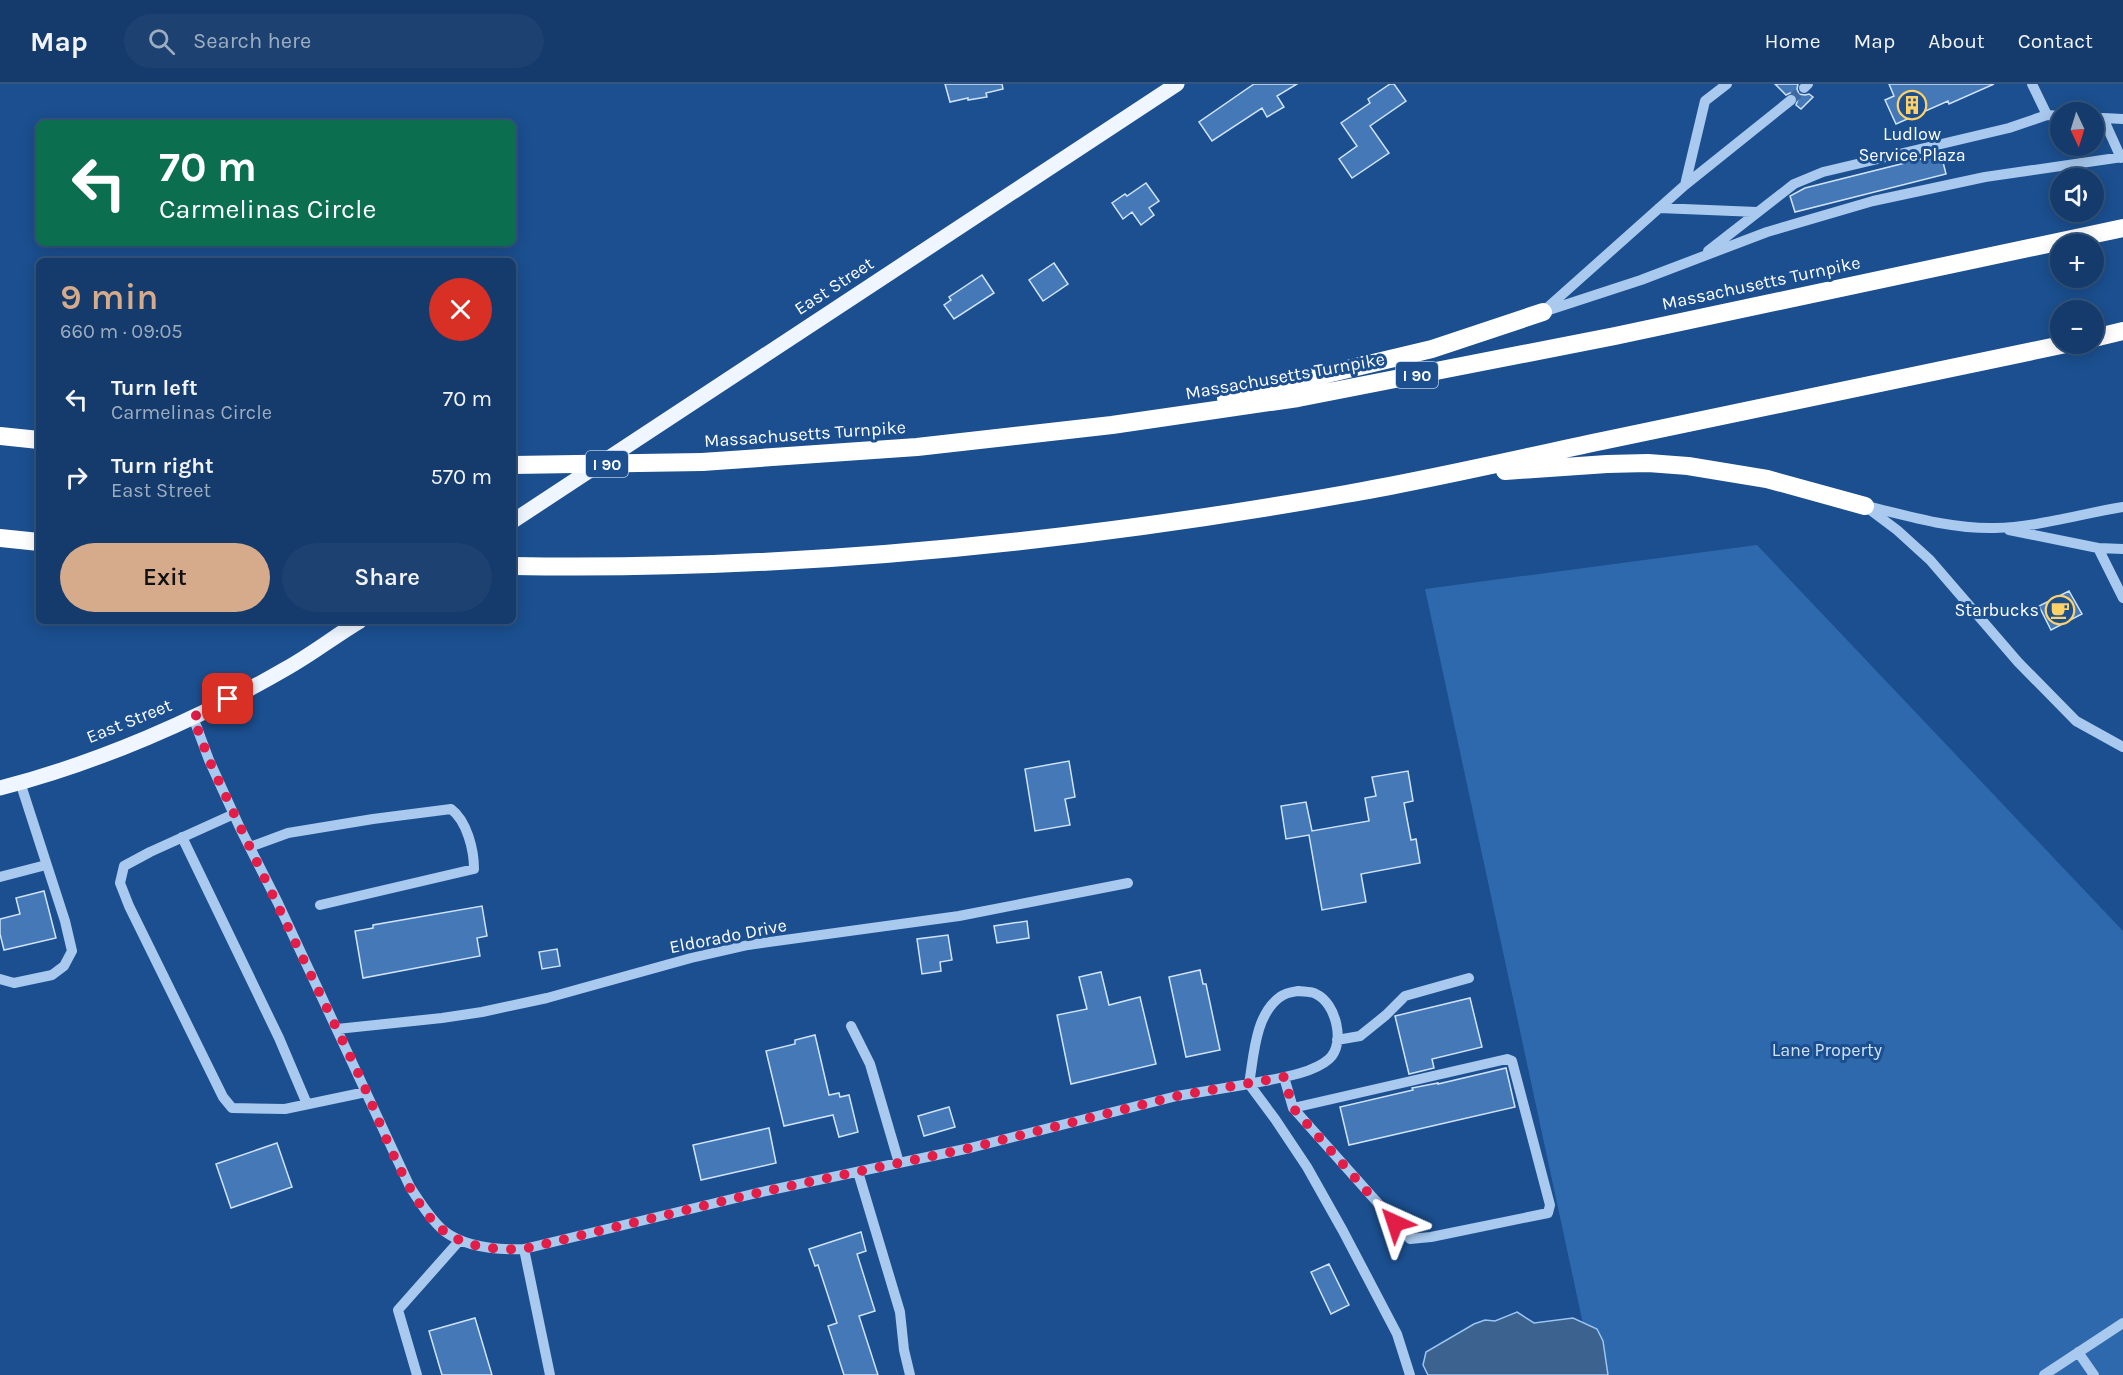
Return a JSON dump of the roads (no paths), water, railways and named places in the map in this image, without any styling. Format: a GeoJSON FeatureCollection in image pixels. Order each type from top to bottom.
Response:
{"type":"FeatureCollection","features":[{"type":"Feature","properties":{"kind":"highway","name":"Massachusetts Turnpike"},"geometry":{"type":"LineString","coordinates":[[516,465],[702,462],[906,448],[1112,425],[1310,396],[1615,336],[2123,228]]}},
{"type":"Feature","properties":{"kind":"highway"},"geometry":{"type":"LineString","coordinates":[[1112,425],[1432,349],[1543,312]]}},
{"type":"Feature","properties":{"kind":"highway"},"geometry":{"type":"LineString","coordinates":[[2104,336],[2123,332]]}},
{"type":"Feature","properties":{"kind":"highway"},"geometry":{"type":"LineString","coordinates":[[516,566],[718,564],[847,556],[1059,536],[1274,506],[1432,477],[2050,347]]}},
{"type":"Feature","properties":{"kind":"highway"},"geometry":{"type":"LineString","coordinates":[[0,436],[36,440]]}},
{"type":"Feature","properties":{"kind":"highway"},"geometry":{"type":"LineString","coordinates":[[1432,477],[1648,463],[1688,466],[1767,479],[1865,506]]}},
{"type":"Feature","properties":{"kind":"highway"},"geometry":{"type":"LineString","coordinates":[[0,538],[36,542]]}},
{"type":"Feature","properties":{"kind":"main road","name":"East Street"},"geometry":{"type":"LineString","coordinates":[[516,519],[1177,84]]}},
{"type":"Feature","properties":{"kind":"main road","name":"East Street"},"geometry":{"type":"LineString","coordinates":[[0,788],[111,750],[193,717],[288,667],[355,624]]}},
{"type":"Feature","properties":{"kind":"street"},"geometry":{"type":"LineString","coordinates":[[1685,185],[1705,101],[1727,84]]}},
{"type":"Feature","properties":{"kind":"street"},"geometry":{"type":"LineString","coordinates":[[2032,84],[2047,115]]}},
{"type":"Feature","properties":{"kind":"street"},"geometry":{"type":"LineString","coordinates":[[1543,312],[1685,185],[1791,100]]}},
{"type":"Feature","properties":{"kind":"street"},"geometry":{"type":"LineString","coordinates":[[1701,257],[1794,184],[1823,172],[2009,128],[2050,115]]}},
{"type":"Feature","properties":{"kind":"street"},"geometry":{"type":"LineString","coordinates":[[2104,118],[2123,119]]}},
{"type":"Feature","properties":{"kind":"street"},"geometry":{"type":"LineString","coordinates":[[1543,312],[1641,280],[1806,219],[1873,201],[1985,177],[2122,158],[2104,128]]}},
{"type":"Feature","properties":{"kind":"street"},"geometry":{"type":"LineString","coordinates":[[1659,208],[1757,212]]}},
{"type":"Feature","properties":{"kind":"street"},"geometry":{"type":"LineString","coordinates":[[1865,506],[1933,523],[1972,528],[2022,526],[2123,507]]}},
{"type":"Feature","properties":{"kind":"street"},"geometry":{"type":"LineString","coordinates":[[1865,506],[1897,530],[1930,560],[2018,662],[2076,721],[2123,747]]}},
{"type":"Feature","properties":{"kind":"street"},"geometry":{"type":"LineString","coordinates":[[1996,528],[2098,548],[2123,549]]}},
{"type":"Feature","properties":{"kind":"street"},"geometry":{"type":"LineString","coordinates":[[2098,548],[2123,598]]}},
{"type":"Feature","properties":{"kind":"street"},"geometry":{"type":"LineString","coordinates":[[193,717],[209,760],[410,1187],[444,1231],[460,1240],[484,1247],[506,1250],[524,1249],[757,1193],[898,1164],[1063,1126],[1177,1096],[1249,1084],[1284,1077],[1317,1066],[1330,1058],[1337,1040],[1337,1024],[1331,1008],[1316,994],[1298,991],[1282,995],[1268,1009],[1260,1026],[1249,1084],[1307,1167],[1344,1231],[1397,1334],[1410,1375]]}},
{"type":"Feature","properties":{"kind":"street"},"geometry":{"type":"LineString","coordinates":[[0,979],[14,983],[52,975],[64,966],[72,951],[65,921],[20,782]]}},
{"type":"Feature","properties":{"kind":"street"},"geometry":{"type":"LineString","coordinates":[[250,847],[288,833],[451,809],[465,827],[474,869],[320,905]]}},
{"type":"Feature","properties":{"kind":"street"},"geometry":{"type":"LineString","coordinates":[[234,814],[182,837],[124,867],[120,883],[129,906],[222,1097],[232,1108],[285,1109],[366,1092]]}},
{"type":"Feature","properties":{"kind":"street"},"geometry":{"type":"LineString","coordinates":[[182,837],[279,1038],[308,1104]]}},
{"type":"Feature","properties":{"kind":"street"},"geometry":{"type":"LineString","coordinates":[[0,877],[46,865]]}},
{"type":"Feature","properties":{"kind":"street","name":"Eldorado Drive"},"geometry":{"type":"LineString","coordinates":[[337,1029],[482,1012],[547,998],[691,958],[748,945],[959,916],[1128,883]]}},
{"type":"Feature","properties":{"kind":"street"},"geometry":{"type":"LineString","coordinates":[[1337,1040],[1360,1036],[1405,996],[1469,978]]}},
{"type":"Feature","properties":{"kind":"street"},"geometry":{"type":"LineString","coordinates":[[851,1026],[870,1064],[898,1164]]}},
{"type":"Feature","properties":{"kind":"street"},"geometry":{"type":"LineString","coordinates":[[1284,1077],[1293,1108],[1410,1239],[1431,1237],[1548,1213],[1550,1205],[1512,1061],[1507,1059],[1293,1108]]}},
{"type":"Feature","properties":{"kind":"street"},"geometry":{"type":"LineString","coordinates":[[858,1172],[900,1312],[904,1350],[910,1375]]}},
{"type":"Feature","properties":{"kind":"street"},"geometry":{"type":"LineString","coordinates":[[417,1375],[398,1310],[460,1240]]}},
{"type":"Feature","properties":{"kind":"street"},"geometry":{"type":"LineString","coordinates":[[524,1249],[550,1375]]}},
{"type":"Feature","properties":{"kind":"street"},"geometry":{"type":"LineString","coordinates":[[2044,1375],[2123,1323]]}},
{"type":"Feature","properties":{"kind":"street"},"geometry":{"type":"LineString","coordinates":[[2078,1352],[2094,1375]]}},
{"type":"Feature","properties":{"kind":"tunnel"},"geometry":{"type":"LineString","coordinates":[[1791,100],[1804,88]]}},
{"type":"Feature","properties":{"kind":"place","name":"Ludlow Service Plaza"},"geometry":{"type":"Point","coordinates":[1912,105]}},
{"type":"Feature","properties":{"kind":"place","name":"Starbucks"},"geometry":{"type":"Point","coordinates":[2060,610]}},
{"type":"Feature","properties":{"kind":"park label","name":"Lane Property"},"geometry":{"type":"Point","coordinates":[1827,1050]}}]}
